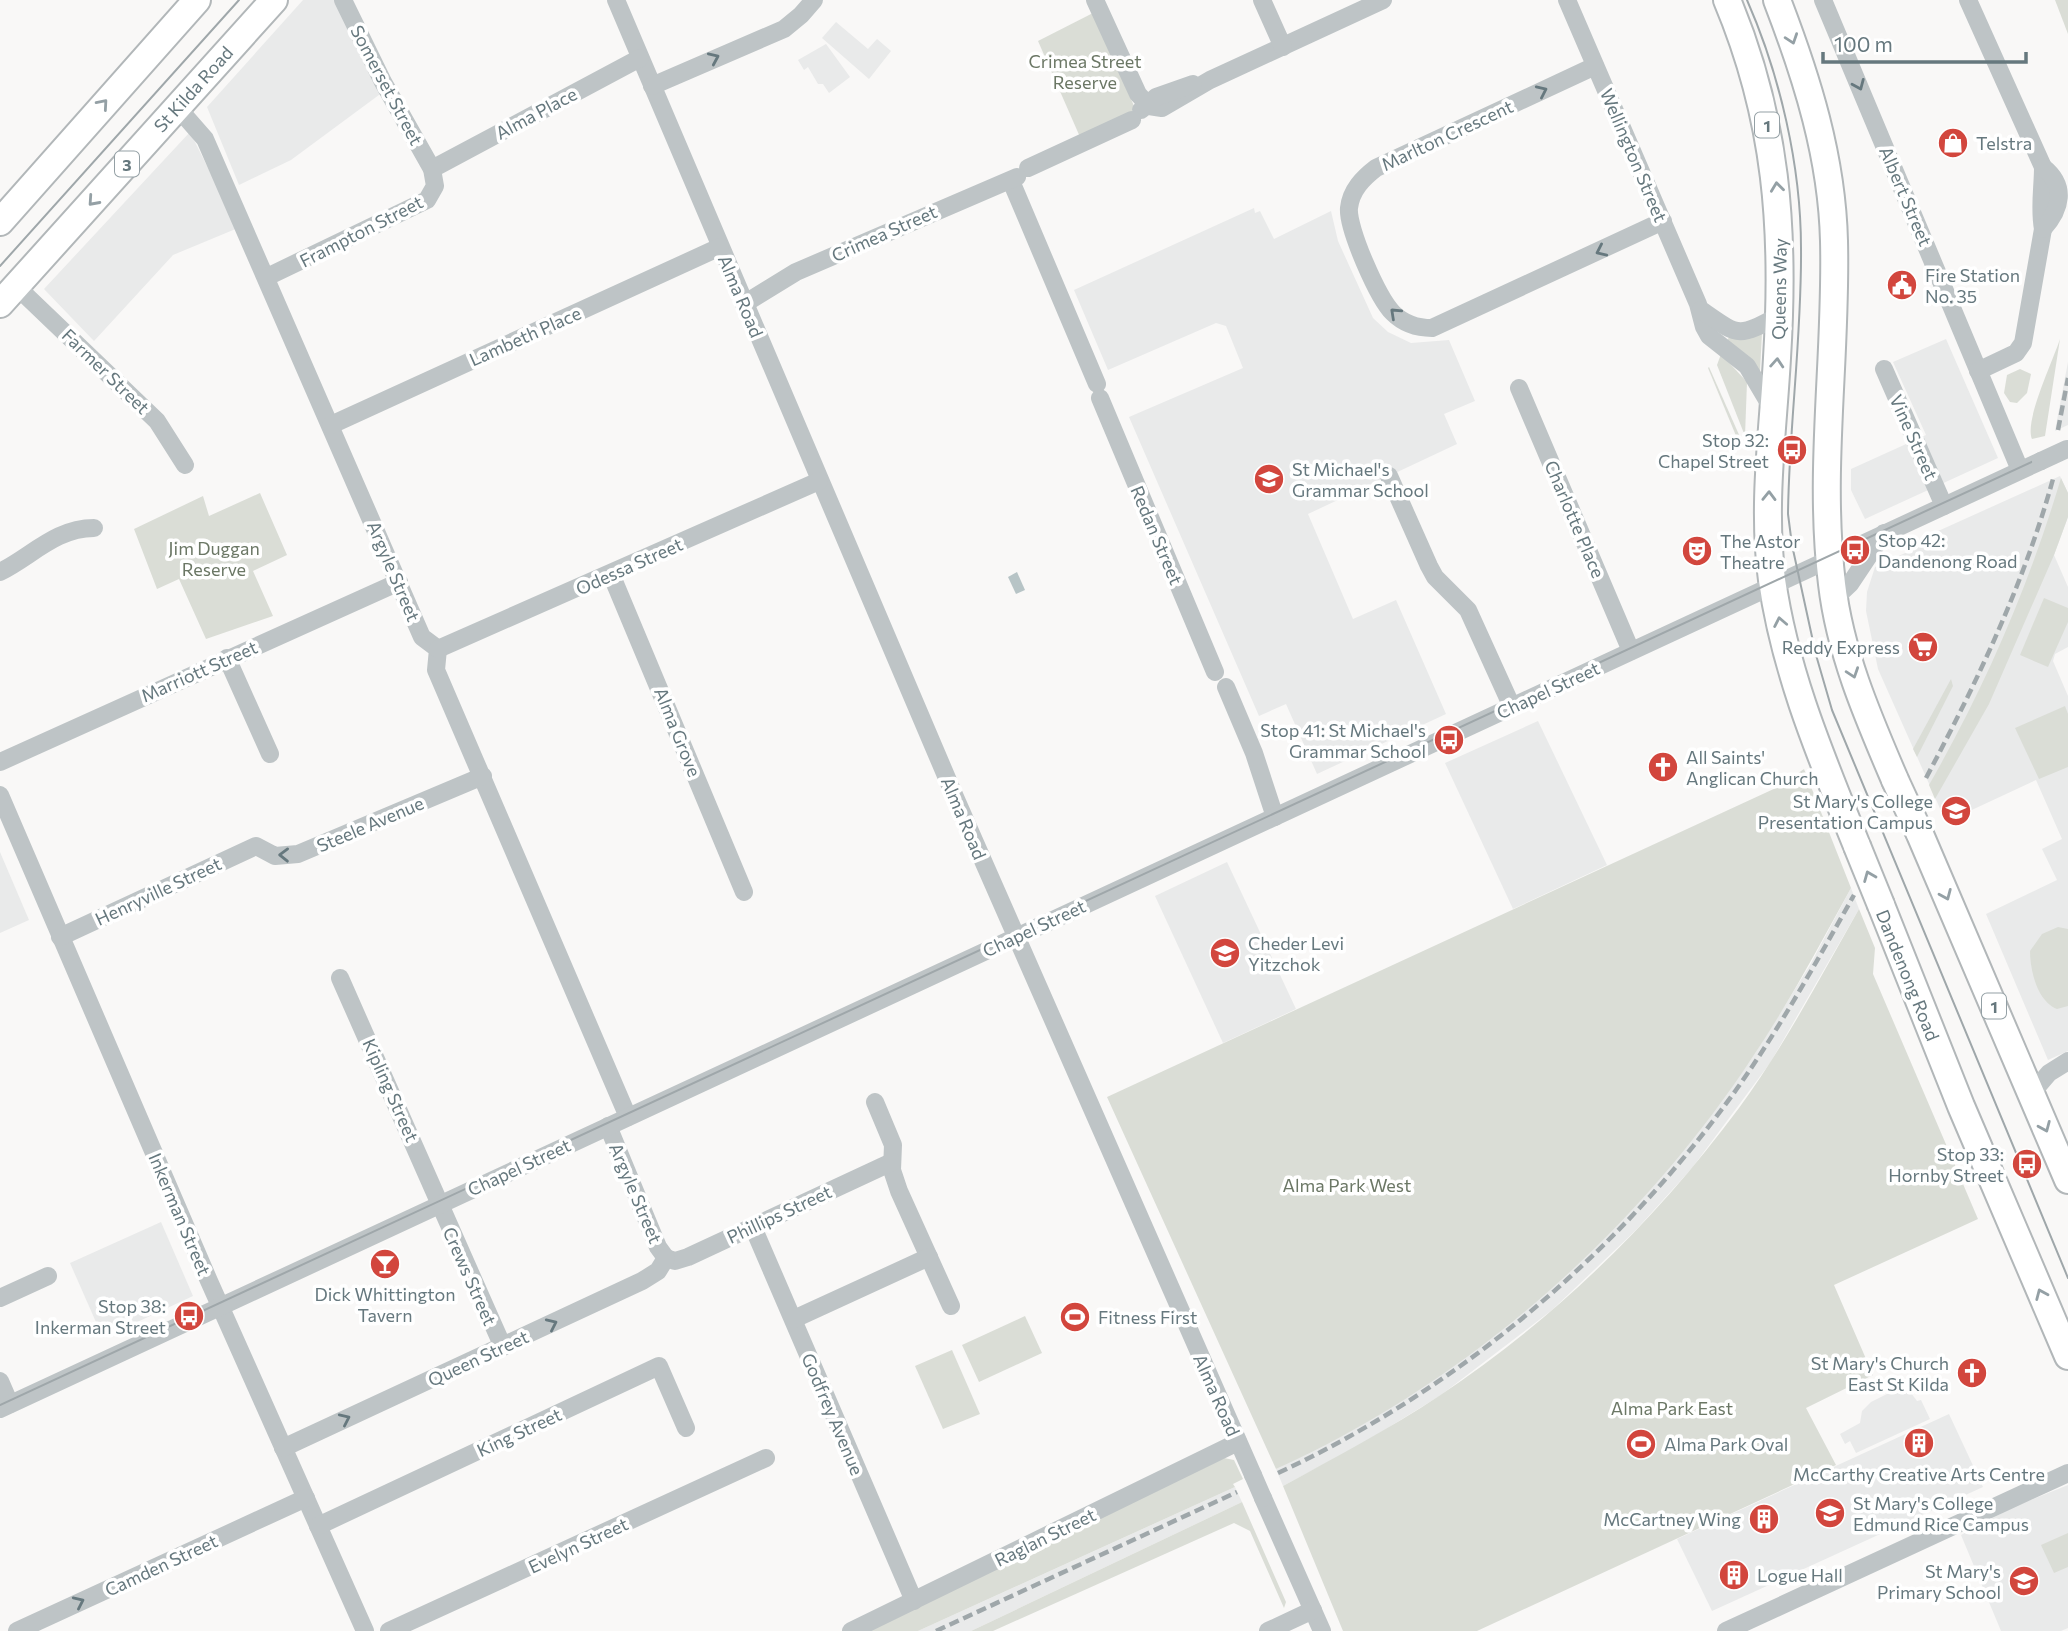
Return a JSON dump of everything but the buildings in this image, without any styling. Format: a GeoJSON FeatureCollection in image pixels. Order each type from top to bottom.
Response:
{"type":"FeatureCollection","features":[{"type":"Feature","properties":{"kind":"highway"},"geometry":{"type":"LineString","coordinates":[[3,211],[197,0]]}},
{"type":"Feature","properties":{"kind":"highway","name":"St Kilda Road"},"geometry":{"type":"LineString","coordinates":[[8,295],[274,0]]}},
{"type":"Feature","properties":{"kind":"highway","name":"Queens Way"},"geometry":{"type":"LineString","coordinates":[[1727,0],[1761,100],[1774,161],[1781,239],[1780,315],[1768,504],[1773,585]]}},
{"type":"Feature","properties":{"kind":"highway","name":"1"},"geometry":{"type":"LineString","coordinates":[[1777,0],[1815,111],[1831,204],[1834,274],[1827,489],[1834,599],[1850,664],[1895,780],[2068,1180]]}},
{"type":"Feature","properties":{"kind":"highway","name":"Dandenong Road"},"geometry":{"type":"LineString","coordinates":[[1773,585],[1787,660],[1800,702],[1961,1106],[2068,1356]]}},
{"type":"Feature","properties":{"kind":"street","name":"Somerset Street"},"geometry":{"type":"LineString","coordinates":[[343,0],[432,169]]}},
{"type":"Feature","properties":{"kind":"street","name":"Alma Road"},"geometry":{"type":"LineString","coordinates":[[616,0],[819,481],[1016,937],[1322,1631]]}},
{"type":"Feature","properties":{"kind":"street"},"geometry":{"type":"LineString","coordinates":[[652,86],[784,29],[814,0]]}},
{"type":"Feature","properties":{"kind":"street"},"geometry":{"type":"LineString","coordinates":[[1095,0],[1136,91],[1140,111]]}},
{"type":"Feature","properties":{"kind":"street"},"geometry":{"type":"LineString","coordinates":[[1262,0],[1283,47]]}},
{"type":"Feature","properties":{"kind":"street","name":"Crimea Street"},"geometry":{"type":"LineString","coordinates":[[741,297],[972,195],[1001,178],[1019,175],[1140,111],[1162,108],[1210,80],[1383,0]]}},
{"type":"Feature","properties":{"kind":"street","name":"Wellington Street"},"geometry":{"type":"LineString","coordinates":[[1567,0],[1701,310],[1703,327],[1709,336],[1747,366],[1773,410]]}},
{"type":"Feature","properties":{"kind":"street","name":"Albert Street"},"geometry":{"type":"LineString","coordinates":[[1823,0],[2020,470]]}},
{"type":"Feature","properties":{"kind":"street"},"geometry":{"type":"LineString","coordinates":[[1968,0],[2043,167],[2056,213],[2043,229],[2021,347],[2012,355],[1978,371]]}},
{"type":"Feature","properties":{"kind":"street","name":"Alma Place"},"geometry":{"type":"LineString","coordinates":[[432,169],[640,58]]}},
{"type":"Feature","properties":{"kind":"street","name":"Marlton Crescent"},"geometry":{"type":"LineString","coordinates":[[1595,66],[1376,167],[1365,176],[1352,196],[1349,209],[1350,222],[1368,267],[1391,311],[1410,325],[1432,328],[1662,221]]}},
{"type":"Feature","properties":{"kind":"street","name":"Argyle Street"},"geometry":{"type":"LineString","coordinates":[[177,107],[205,139],[422,637],[438,649],[436,670],[628,1117]]}},
{"type":"Feature","properties":{"kind":"street","name":"Frampton Street"},"geometry":{"type":"LineString","coordinates":[[267,277],[427,200],[435,186],[432,169]]}},
{"type":"Feature","properties":{"kind":"street","name":"Redan Street"},"geometry":{"type":"LineString","coordinates":[[1019,175],[1098,391],[1220,680],[1281,814]]}},
{"type":"Feature","properties":{"kind":"street","name":"Lambeth Place"},"geometry":{"type":"LineString","coordinates":[[331,425],[720,247]]}},
{"type":"Feature","properties":{"kind":"street","name":"Farmer Street"},"geometry":{"type":"LineString","coordinates":[[8,295],[157,421],[185,465]]}},
{"type":"Feature","properties":{"kind":"street"},"geometry":{"type":"LineString","coordinates":[[1701,310],[1725,328],[1739,332],[1756,328],[1780,315]]}},
{"type":"Feature","properties":{"kind":"street","name":"Vine Street"},"geometry":{"type":"LineString","coordinates":[[1884,369],[1944,506]]}},
{"type":"Feature","properties":{"kind":"street","name":"Charlotte Place"},"geometry":{"type":"LineString","coordinates":[[1519,388],[1631,651]]}},
{"type":"Feature","properties":{"kind":"street","name":"Chapel Street"},"geometry":{"type":"LineString","coordinates":[[5,1406],[2068,449]]}},
{"type":"Feature","properties":{"kind":"street"},"geometry":{"type":"LineString","coordinates":[[1389,476],[1429,566],[1435,577],[1468,610],[1512,707]]}},
{"type":"Feature","properties":{"kind":"street","name":"Odessa Street"},"geometry":{"type":"LineString","coordinates":[[438,649],[819,481]]}},
{"type":"Feature","properties":{"kind":"street"},"geometry":{"type":"LineString","coordinates":[[0,572],[54,537],[77,529],[94,528]]}},
{"type":"Feature","properties":{"kind":"street"},"geometry":{"type":"LineString","coordinates":[[1834,599],[1850,584],[1884,533]]}},
{"type":"Feature","properties":{"kind":"street","name":"Alma Grove"},"geometry":{"type":"LineString","coordinates":[[611,574],[744,891]]}},
{"type":"Feature","properties":{"kind":"street","name":"Marriott Street"},"geometry":{"type":"LineString","coordinates":[[0,762],[399,582]]}},
{"type":"Feature","properties":{"kind":"street"},"geometry":{"type":"LineString","coordinates":[[227,658],[270,754]]}},
{"type":"Feature","properties":{"kind":"street","name":"Steele Avenue"},"geometry":{"type":"LineString","coordinates":[[257,846],[275,856],[298,854],[483,776]]}},
{"type":"Feature","properties":{"kind":"street","name":"Inkerman Street"},"geometry":{"type":"LineString","coordinates":[[0,795],[220,1306],[365,1631]]}},
{"type":"Feature","properties":{"kind":"street","name":"Henryville Street"},"geometry":{"type":"LineString","coordinates":[[60,936],[257,846]]}},
{"type":"Feature","properties":{"kind":"street","name":"Kipling Street"},"geometry":{"type":"LineString","coordinates":[[340,978],[439,1204]]}},
{"type":"Feature","properties":{"kind":"street"},"geometry":{"type":"LineString","coordinates":[[2031,1094],[2049,1073],[2068,1061]]}},
{"type":"Feature","properties":{"kind":"street"},"geometry":{"type":"LineString","coordinates":[[875,1102],[893,1145],[892,1162],[899,1191],[951,1306]]}},
{"type":"Feature","properties":{"kind":"street","name":"Argyle Street"},"geometry":{"type":"LineString","coordinates":[[608,1126],[666,1258]]}},
{"type":"Feature","properties":{"kind":"street","name":"Phillips Street"},"geometry":{"type":"LineString","coordinates":[[666,1258],[680,1261],[892,1162]]}},
{"type":"Feature","properties":{"kind":"street","name":"Crews Street"},"geometry":{"type":"LineString","coordinates":[[439,1204],[503,1347]]}},
{"type":"Feature","properties":{"kind":"street","name":"Godfrey Avenue"},"geometry":{"type":"LineString","coordinates":[[752,1227],[914,1601]]}},
{"type":"Feature","properties":{"kind":"street"},"geometry":{"type":"LineString","coordinates":[[794,1319],[929,1257]]}},
{"type":"Feature","properties":{"kind":"street","name":"Queen Street"},"geometry":{"type":"LineString","coordinates":[[283,1448],[642,1281],[658,1271],[666,1258]]}},
{"type":"Feature","properties":{"kind":"street"},"geometry":{"type":"LineString","coordinates":[[0,1298],[48,1276]]}},
{"type":"Feature","properties":{"kind":"street","name":"King Street"},"geometry":{"type":"LineString","coordinates":[[318,1526],[659,1366],[686,1427]]}},
{"type":"Feature","properties":{"kind":"street"},"geometry":{"type":"LineString","coordinates":[[0,1381],[5,1406]]}},
{"type":"Feature","properties":{"kind":"street","name":"Raglan Street"},"geometry":{"type":"LineString","coordinates":[[851,1631],[1238,1441]]}},
{"type":"Feature","properties":{"kind":"street","name":"Evelyn Street"},"geometry":{"type":"LineString","coordinates":[[389,1631],[766,1458]]}},
{"type":"Feature","properties":{"kind":"street"},"geometry":{"type":"LineString","coordinates":[[1726,1631],[2067,1474]]}},
{"type":"Feature","properties":{"kind":"street","name":"Camden Street"},"geometry":{"type":"LineString","coordinates":[[17,1631],[306,1498]]}},
{"type":"Feature","properties":{"kind":"street"},"geometry":{"type":"LineString","coordinates":[[1268,1631],[1313,1610]]}},
{"type":"Feature","properties":{"kind":"shaded area"},"geometry":{"type":"Polygon","coordinates":[[[303,0],[340,0],[383,92],[291,160],[239,185],[207,107],[303,0]]]}},
{"type":"Feature","properties":{"kind":"shaded area"},"geometry":{"type":"Polygon","coordinates":[[[836,22],[868,49],[877,39],[891,51],[869,79],[822,38],[836,22]]]}},
{"type":"Feature","properties":{"kind":"shaded area"},"geometry":{"type":"Polygon","coordinates":[[[826,44],[850,77],[829,93],[823,84],[818,84],[808,67],[804,70],[798,60],[826,44]]]}},
{"type":"Feature","properties":{"kind":"shaded area"},"geometry":{"type":"Polygon","coordinates":[[[190,132],[238,228],[173,255],[94,341],[44,289],[190,132]]]}},
{"type":"Feature","properties":{"kind":"shaded area","name":"St Michael's Grammar School"},"geometry":{"type":"Polygon","coordinates":[[[1254,208],[1255,213],[1260,211],[1274,239],[1331,211],[1338,241],[1373,318],[1388,332],[1411,343],[1449,340],[1475,401],[1444,414],[1457,444],[1308,514],[1353,619],[1396,600],[1446,714],[1317,774],[1286,704],[1259,716],[1129,417],[1243,368],[1226,326],[1216,323],[1108,370],[1074,290],[1254,208]]]}},
{"type":"Feature","properties":{"kind":"shaded area"},"geometry":{"type":"Polygon","coordinates":[[[1946,339],[1998,458],[1865,519],[1851,490],[1851,469],[1926,435],[1893,362],[1946,339]]]}},
{"type":"Feature","properties":{"kind":"shaded area"},"geometry":{"type":"Polygon","coordinates":[[[2068,362],[2068,425],[2055,431],[2060,404],[2068,362]]]}},
{"type":"Feature","properties":{"kind":"shaded area"},"geometry":{"type":"Polygon","coordinates":[[[2060,476],[2068,493],[2068,517],[2054,555],[2068,587],[2068,647],[2055,654],[2053,661],[2068,696],[2068,1051],[2048,1060],[1986,914],[2057,880],[2042,849],[2062,839],[2036,780],[1946,822],[1878,669],[1866,611],[1867,592],[1875,567],[1918,547],[1916,541],[2060,476]]]}},
{"type":"Feature","properties":{"kind":"shaded area"},"geometry":{"type":"Polygon","coordinates":[[[1017,572],[1025,590],[1016,594],[1008,577],[1017,572]]]}},
{"type":"Feature","properties":{"kind":"shaded area"},"geometry":{"type":"Polygon","coordinates":[[[1538,721],[1607,865],[1513,909],[1445,763],[1538,721]]]}},
{"type":"Feature","properties":{"kind":"shaded area"},"geometry":{"type":"Polygon","coordinates":[[[0,852],[29,920],[0,933],[0,852]]]}},
{"type":"Feature","properties":{"kind":"shaded area","name":"Cheder Levi Yitzchok"},"geometry":{"type":"Polygon","coordinates":[[[1227,862],[1296,1009],[1223,1043],[1155,896],[1227,862]]]}},
{"type":"Feature","properties":{"kind":"shaded area"},"geometry":{"type":"Polygon","coordinates":[[[1851,888],[1859,909],[1770,1063],[1692,1168],[1635,1231],[1552,1310],[1441,1395],[1360,1445],[1283,1486],[1276,1469],[1356,1428],[1472,1351],[1568,1273],[1618,1224],[1708,1119],[1752,1058],[1810,965],[1851,888]]]}},
{"type":"Feature","properties":{"kind":"shaded area"},"geometry":{"type":"Polygon","coordinates":[[[161,1222],[193,1296],[103,1338],[70,1263],[161,1222]]]}},
{"type":"Feature","properties":{"kind":"shaded area"},"geometry":{"type":"Polygon","coordinates":[[[1897,1389],[1911,1393],[1917,1401],[1921,1400],[1930,1419],[1856,1453],[1850,1441],[1845,1444],[1840,1434],[1860,1423],[1862,1411],[1871,1402],[1897,1389]]]}},
{"type":"Feature","properties":{"kind":"shaded area","name":"St Mary's College Edmund Rice Campus"},"geometry":{"type":"Polygon","coordinates":[[[1949,1414],[1983,1487],[1712,1611],[1677,1539],[1949,1414]]]}},
{"type":"Feature","properties":{"kind":"shaded area","name":"St Mary's Primary School"},"geometry":{"type":"Polygon","coordinates":[[[2068,1485],[2068,1628],[2061,1631],[2001,1631],[1961,1535],[2013,1507],[2068,1485]]]}},
{"type":"Feature","properties":{"kind":"shaded area"},"geometry":{"type":"Polygon","coordinates":[[[1235,1487],[1242,1502],[971,1631],[918,1631],[1235,1487]]]}},
{"type":"Feature","properties":{"kind":"green space"},"geometry":{"type":"Polygon","coordinates":[[[2055,0],[2068,0],[2068,34],[2055,0]]]}},
{"type":"Feature","properties":{"kind":"green space","name":"Crimea Street Reserve"},"geometry":{"type":"Polygon","coordinates":[[[1093,13],[1134,106],[1131,113],[1080,137],[1038,41],[1093,13]]]}},
{"type":"Feature","properties":{"kind":"green space"},"geometry":{"type":"Polygon","coordinates":[[[1762,333],[1760,371],[1725,345],[1729,337],[1762,333]]]}},
{"type":"Feature","properties":{"kind":"green space"},"geometry":{"type":"Polygon","coordinates":[[[2060,339],[2045,436],[2032,439],[2035,405],[2060,339]]]}},
{"type":"Feature","properties":{"kind":"green space"},"geometry":{"type":"Polygon","coordinates":[[[1721,354],[1747,382],[1745,436],[1717,365],[1721,354]]]}},
{"type":"Feature","properties":{"kind":"green space"},"geometry":{"type":"Polygon","coordinates":[[[1708,368],[1740,437],[1739,443],[1708,368]]]}},
{"type":"Feature","properties":{"kind":"green space"},"geometry":{"type":"Polygon","coordinates":[[[2020,369],[2031,374],[2027,393],[2017,403],[2010,402],[2004,393],[2007,375],[2020,369]]]}},
{"type":"Feature","properties":{"kind":"green space"},"geometry":{"type":"Polygon","coordinates":[[[2061,478],[2068,493],[2068,517],[2054,555],[1989,704],[1935,799],[1929,785],[1969,711],[2004,635],[2035,558],[2061,478]]]}},
{"type":"Feature","properties":{"kind":"green space","name":"Jim Duggan Reserve"},"geometry":{"type":"Polygon","coordinates":[[[260,493],[287,555],[253,571],[273,616],[206,639],[179,579],[157,589],[134,529],[203,496],[209,516],[260,493]]]}},
{"type":"Feature","properties":{"kind":"green space"},"geometry":{"type":"Polygon","coordinates":[[[2044,598],[2068,608],[2068,622],[2048,667],[2020,655],[2044,598]]]}},
{"type":"Feature","properties":{"kind":"green space"},"geometry":{"type":"Polygon","coordinates":[[[1951,679],[1953,686],[1917,757],[1913,749],[1951,679]]]}},
{"type":"Feature","properties":{"kind":"green space"},"geometry":{"type":"Polygon","coordinates":[[[2065,706],[2068,714],[2068,767],[2039,779],[2015,728],[2065,706]]]}},
{"type":"Feature","properties":{"kind":"green space","name":"Alma Park West"},"geometry":{"type":"Polygon","coordinates":[[[1804,769],[1851,888],[1779,1016],[1706,1122],[1656,1184],[1601,1242],[1542,1296],[1480,1347],[1415,1393],[1347,1434],[1276,1469],[1107,1097],[1778,787],[1804,769]]]}},
{"type":"Feature","properties":{"kind":"green space","name":"Alma Park East"},"geometry":{"type":"Polygon","coordinates":[[[1859,909],[1875,948],[1873,974],[1978,1219],[1834,1285],[1873,1375],[1806,1408],[1836,1465],[1477,1631],[1343,1631],[1283,1486],[1382,1431],[1482,1366],[1563,1301],[1638,1228],[1707,1149],[1756,1084],[1859,909]]]}},
{"type":"Feature","properties":{"kind":"green space"},"geometry":{"type":"Polygon","coordinates":[[[2058,927],[2068,929],[2068,1006],[2057,1009],[2044,999],[2036,984],[2030,951],[2042,934],[2058,927]]]}},
{"type":"Feature","properties":{"kind":"green space"},"geometry":{"type":"Polygon","coordinates":[[[1025,1316],[1042,1353],[979,1382],[962,1345],[1025,1316]]]}},
{"type":"Feature","properties":{"kind":"green space"},"geometry":{"type":"Polygon","coordinates":[[[952,1350],[980,1414],[943,1429],[915,1366],[952,1350]]]}},
{"type":"Feature","properties":{"kind":"green space"},"geometry":{"type":"Polygon","coordinates":[[[1224,1458],[1234,1460],[1243,1479],[1233,1484],[1235,1487],[918,1631],[866,1631],[1224,1458]]]}},
{"type":"Feature","properties":{"kind":"green space"},"geometry":{"type":"Polygon","coordinates":[[[1242,1502],[1286,1602],[1284,1608],[1250,1531],[1234,1523],[993,1631],[971,1631],[1242,1502]]]}},
{"type":"Feature","properties":{"kind":"green space"},"geometry":{"type":"Polygon","coordinates":[[[2068,1533],[2068,1567],[2054,1573],[2041,1545],[2068,1533]]]}},
{"type":"Feature","properties":{"kind":"tram line"},"geometry":{"type":"LineString","coordinates":[[0,266],[239,0]]}},
{"type":"Feature","properties":{"kind":"tram line"},"geometry":{"type":"LineString","coordinates":[[1747,0],[1779,90],[1797,185],[1801,281],[1788,514],[1792,545],[1816,655],[1832,710],[2068,1278]]}},
{"type":"Feature","properties":{"kind":"tram line"},"geometry":{"type":"LineString","coordinates":[[0,1405],[2068,445]]}},
{"type":"Feature","properties":{"kind":"railway"},"geometry":{"type":"LineString","coordinates":[[2058,430],[2068,378]]}},
{"type":"Feature","properties":{"kind":"railway"},"geometry":{"type":"LineString","coordinates":[[1926,778],[1998,632],[2028,557],[2053,479]]}},
{"type":"Feature","properties":{"kind":"railway"},"geometry":{"type":"LineString","coordinates":[[1278,1473],[1345,1439],[1410,1400],[1472,1357],[1531,1311],[1588,1260],[1641,1207],[1690,1150],[1752,1067],[1854,895]]}},
{"type":"Feature","properties":{"kind":"railway"},"geometry":{"type":"LineString","coordinates":[[936,1631],[1237,1492]]}},
{"type":"Feature","properties":{"kind":"place","name":"Telstra"},"geometry":{"type":"Point","coordinates":[1953,143]}},
{"type":"Feature","properties":{"kind":"place","name":"Fire Station No. 35"},"geometry":{"type":"Point","coordinates":[1902,285]}},
{"type":"Feature","properties":{"kind":"place","name":"Stop 32: Chapel Street"},"geometry":{"type":"Point","coordinates":[1792,450]}},
{"type":"Feature","properties":{"kind":"place","name":"St Michael's Grammar School"},"geometry":{"type":"Point","coordinates":[1269,479]}},
{"type":"Feature","properties":{"kind":"place","name":"Stop 42: Dandenong Road"},"geometry":{"type":"Point","coordinates":[1855,550]}},
{"type":"Feature","properties":{"kind":"place","name":"The Astor Theatre"},"geometry":{"type":"Point","coordinates":[1697,551]}},
{"type":"Feature","properties":{"kind":"place","name":"Reddy Express"},"geometry":{"type":"Point","coordinates":[1923,647]}},
{"type":"Feature","properties":{"kind":"place","name":"Stop 41: St Michael's Grammar School"},"geometry":{"type":"Point","coordinates":[1449,740]}},
{"type":"Feature","properties":{"kind":"place","name":"All Saints' Anglican Church"},"geometry":{"type":"Point","coordinates":[1663,767]}},
{"type":"Feature","properties":{"kind":"place","name":"St Mary's College Presentation Campus"},"geometry":{"type":"Point","coordinates":[1956,811]}},
{"type":"Feature","properties":{"kind":"place","name":"Cheder Levi Yitzchok"},"geometry":{"type":"Point","coordinates":[1225,953]}},
{"type":"Feature","properties":{"kind":"place","name":"Stop 33: Hornby Street"},"geometry":{"type":"Point","coordinates":[2027,1164]}},
{"type":"Feature","properties":{"kind":"place","name":"Dick Whittington Tavern"},"geometry":{"type":"Point","coordinates":[385,1264]}},
{"type":"Feature","properties":{"kind":"place","name":"Stop 38: Inkerman Street"},"geometry":{"type":"Point","coordinates":[189,1316]}},
{"type":"Feature","properties":{"kind":"place","name":"Fitness First"},"geometry":{"type":"Point","coordinates":[1075,1317]}},
{"type":"Feature","properties":{"kind":"place","name":"St Mary's Church East St Kilda"},"geometry":{"type":"Point","coordinates":[1972,1373]}},
{"type":"Feature","properties":{"kind":"place","name":"McCarthy Creative Arts Centre"},"geometry":{"type":"Point","coordinates":[1919,1443]}},
{"type":"Feature","properties":{"kind":"place","name":"Alma Park Oval"},"geometry":{"type":"Point","coordinates":[1641,1444]}},
{"type":"Feature","properties":{"kind":"place","name":"St Mary's College Edmund Rice Campus"},"geometry":{"type":"Point","coordinates":[1830,1513]}},
{"type":"Feature","properties":{"kind":"place","name":"McCartney Wing"},"geometry":{"type":"Point","coordinates":[1764,1519]}},
{"type":"Feature","properties":{"kind":"place","name":"Logue Hall"},"geometry":{"type":"Point","coordinates":[1734,1575]}},
{"type":"Feature","properties":{"kind":"place","name":"St Mary's Primary School"},"geometry":{"type":"Point","coordinates":[2024,1581]}}]}
